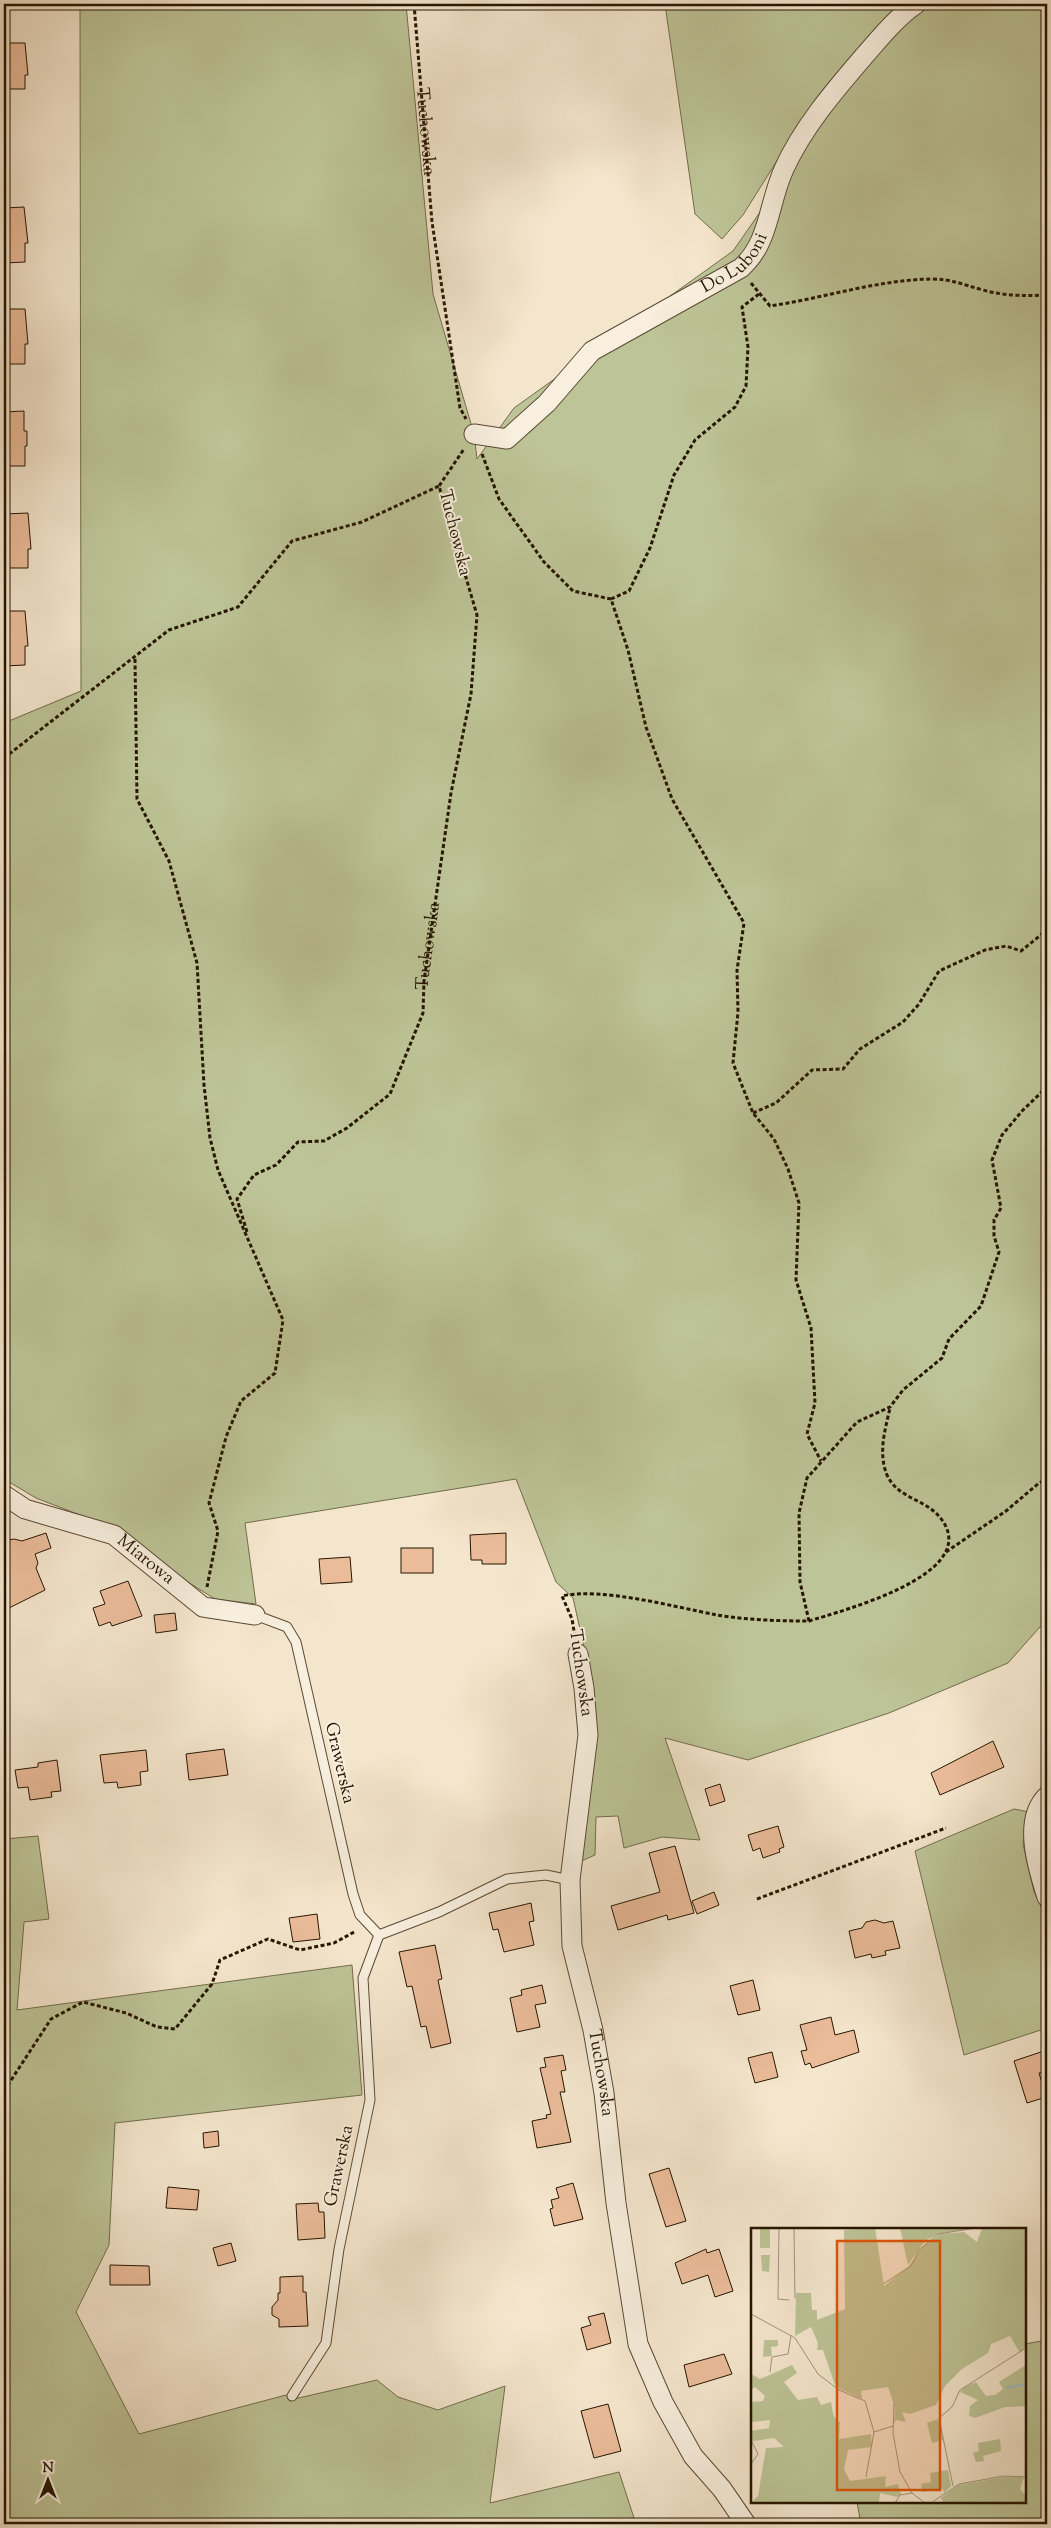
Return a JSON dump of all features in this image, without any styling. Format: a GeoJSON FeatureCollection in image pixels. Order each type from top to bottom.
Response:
{"type":"FeatureCollection","features":[{"type":"Feature","properties":{"kind":"street","name":"Do Luboni"},"geometry":{"type":"LineString","coordinates":[[474,434],[507,439],[547,403],[592,351],[741,268],[753,257],[761,244],[772,200],[784,168],[806,131],[832,94],[893,24],[916,4]]}},
{"type":"Feature","properties":{"kind":"street","name":"Miarowa"},"geometry":{"type":"LineString","coordinates":[[4,1495],[25,1509],[114,1535],[203,1607]]}},
{"type":"Feature","properties":{"kind":"street"},"geometry":{"type":"LineString","coordinates":[[203,1607],[255,1615]]}},
{"type":"Feature","properties":{"kind":"street","name":"Tuchowska"},"geometry":{"type":"LineString","coordinates":[[578,1654],[584,1688],[588,1735],[570,1880],[572,1946],[593,2030],[604,2093],[616,2202],[638,2344],[663,2402],[693,2456],[722,2489],[746,2524]]}},
{"type":"Feature","properties":{"kind":"street"},"geometry":{"type":"LineString","coordinates":[[1044,1799],[1033,1832],[1036,1863],[1047,1897]]}},
{"type":"Feature","properties":{"kind":"lane","name":"Grawerska"},"geometry":{"type":"LineString","coordinates":[[255,1615],[287,1627],[296,1642],[353,1894],[360,1915],[379,1935],[363,1978],[370,2100],[339,2248],[326,2343],[292,2396]]}},
{"type":"Feature","properties":{"kind":"lane"},"geometry":{"type":"LineString","coordinates":[[379,1935],[439,1912],[507,1879],[546,1875],[570,1880]]}},
{"type":"Feature","properties":{"kind":"path","name":"Tuchowska"},"geometry":{"type":"LineString","coordinates":[[251,1245],[237,1199],[254,1175],[276,1165],[298,1142],[324,1141],[347,1128],[390,1094],[423,1013],[424,981],[448,813],[471,694],[477,615],[439,486],[474,434],[460,408],[432,222],[414,4]]}},
{"type":"Feature","properties":{"kind":"path"},"geometry":{"type":"LineString","coordinates":[[741,268],[770,306],[906,280],[934,279],[963,282],[983,290],[1008,295],[1047,296]]}},
{"type":"Feature","properties":{"kind":"path"},"geometry":{"type":"LineString","coordinates":[[474,434],[499,499],[544,562],[573,591],[611,598],[629,591],[650,548],[674,475],[695,440],[735,406],[746,386],[748,346],[742,307],[759,294]]}},
{"type":"Feature","properties":{"kind":"path"},"geometry":{"type":"LineString","coordinates":[[4,758],[135,659],[169,630],[238,607],[292,541],[362,522],[439,486]]}},
{"type":"Feature","properties":{"kind":"path"},"geometry":{"type":"LineString","coordinates":[[611,598],[628,650],[646,727],[672,799],[744,923],[737,970],[738,1012],[733,1063],[753,1113],[774,1139],[788,1169],[799,1203],[796,1280],[811,1328],[815,1403],[807,1434],[820,1462]]}},
{"type":"Feature","properties":{"kind":"path"},"geometry":{"type":"LineString","coordinates":[[135,659],[138,799],[169,861],[197,963],[204,1086],[210,1138],[218,1170],[284,1320],[276,1373],[241,1401],[226,1437],[209,1503],[218,1531],[203,1607]]}},
{"type":"Feature","properties":{"kind":"path"},"geometry":{"type":"LineString","coordinates":[[753,1113],[776,1104],[812,1070],[843,1069],[860,1049],[903,1022],[920,1004],[939,971],[985,950],[1006,946],[1021,951],[1047,930]]}},
{"type":"Feature","properties":{"kind":"path"},"geometry":{"type":"LineString","coordinates":[[946,1553],[948,1538],[944,1523],[927,1504],[899,1492],[888,1476],[883,1460],[882,1448],[890,1407],[903,1390],[942,1358],[948,1339],[981,1306],[999,1252],[994,1236],[994,1220],[1001,1208],[992,1160],[1002,1136],[1022,1111],[1047,1087]]}},
{"type":"Feature","properties":{"kind":"path"},"geometry":{"type":"LineString","coordinates":[[890,1407],[857,1422],[807,1478],[800,1513],[800,1582],[808,1620],[882,1598],[934,1566],[946,1553],[1006,1512],[1039,1483],[1047,1479]]}},
{"type":"Feature","properties":{"kind":"path","name":"Tuchowska"},"geometry":{"type":"LineString","coordinates":[[578,1654],[572,1619],[562,1596],[577,1593],[664,1604],[719,1615],[778,1621],[808,1620]]}},
{"type":"Feature","properties":{"kind":"path"},"geometry":{"type":"LineString","coordinates":[[757,1899],[946,1828]]}},
{"type":"Feature","properties":{"kind":"path"},"geometry":{"type":"LineString","coordinates":[[4,2091],[51,2019],[83,2002],[126,2013],[157,2027],[175,2029],[212,1984],[220,1960],[268,1939],[300,1950],[334,1943],[358,1930]]}},
{"type":"Feature","properties":{"kind":"green space"},"geometry":{"type":"Polygon","coordinates":[[[80,4],[406,4],[433,294],[474,434],[477,459],[514,408],[733,251],[866,60],[924,4],[1047,4],[1047,1619],[1008,1663],[889,1713],[748,1760],[665,1738],[700,1840],[662,1837],[624,1848],[618,1816],[596,1817],[595,1855],[577,1863],[593,1753],[594,1692],[573,1598],[556,1582],[516,1479],[245,1523],[256,1604],[215,1599],[167,1569],[124,1532],[36,1498],[4,1479],[4,723],[81,691],[80,4]]]}},
{"type":"Feature","properties":{"kind":"green space"},"geometry":{"type":"Polygon","coordinates":[[[665,4],[899,4],[800,124],[743,215],[722,239],[695,214],[665,4]]]}},
{"type":"Feature","properties":{"kind":"green space"},"geometry":{"type":"Polygon","coordinates":[[[1014,1809],[1029,1812],[1023,1844],[1034,1892],[1047,1919],[1047,2028],[964,2055],[915,1851],[1014,1809]]]}},
{"type":"Feature","properties":{"kind":"green space"},"geometry":{"type":"Polygon","coordinates":[[[38,1836],[49,1919],[24,1922],[17,2010],[352,1965],[362,2095],[115,2123],[109,2245],[76,2312],[139,2434],[286,2395],[294,2399],[377,2380],[398,2397],[438,2410],[505,2386],[490,2503],[619,2472],[636,2524],[4,2524],[4,1839],[38,1836]]]}},
{"type":"Feature","properties":{"kind":"green space"},"geometry":{"type":"Polygon","coordinates":[[[1047,2340],[1047,2523],[861,2524],[857,2503],[1026,2503],[1026,2344],[1047,2340]]]}},
{"type":"Feature","properties":{"kind":"building"},"geometry":{"type":"Polygon","coordinates":[[[4,43],[25,43],[28,75],[25,75],[25,89],[4,89],[4,43]]]}},
{"type":"Feature","properties":{"kind":"building"},"geometry":{"type":"Polygon","coordinates":[[[24,207],[28,243],[25,243],[25,262],[4,263],[4,208],[24,207]]]}},
{"type":"Feature","properties":{"kind":"building"},"geometry":{"type":"Polygon","coordinates":[[[4,309],[25,309],[28,344],[25,344],[25,364],[4,364],[4,309]]]}},
{"type":"Feature","properties":{"kind":"building"},"geometry":{"type":"Polygon","coordinates":[[[24,411],[24,431],[27,431],[25,466],[4,466],[4,412],[24,411]]]}},
{"type":"Feature","properties":{"kind":"building"},"geometry":{"type":"Polygon","coordinates":[[[28,513],[31,549],[28,549],[28,568],[4,568],[4,514],[28,513]]]}},
{"type":"Feature","properties":{"kind":"building"},"geometry":{"type":"Polygon","coordinates":[[[4,611],[25,611],[28,646],[25,646],[25,665],[4,666],[4,611]]]}},
{"type":"Feature","properties":{"kind":"building"},"geometry":{"type":"Polygon","coordinates":[[[46,1533],[51,1548],[35,1554],[38,1563],[36,1568],[45,1590],[9,1608],[4,1595],[4,1548],[9,1540],[22,1541],[46,1533]]]}},
{"type":"Feature","properties":{"kind":"building"},"geometry":{"type":"Polygon","coordinates":[[[506,1533],[506,1564],[482,1564],[482,1560],[471,1560],[470,1535],[506,1533]]]}},
{"type":"Feature","properties":{"kind":"building"},"geometry":{"type":"Polygon","coordinates":[[[401,1548],[433,1548],[433,1573],[401,1573],[401,1548]]]}},
{"type":"Feature","properties":{"kind":"building"},"geometry":{"type":"Polygon","coordinates":[[[350,1557],[352,1582],[321,1584],[319,1559],[350,1557]]]}},
{"type":"Feature","properties":{"kind":"building"},"geometry":{"type":"Polygon","coordinates":[[[128,1581],[142,1616],[112,1626],[110,1622],[99,1626],[93,1608],[105,1604],[100,1591],[128,1581]]]}},
{"type":"Feature","properties":{"kind":"building"},"geometry":{"type":"Polygon","coordinates":[[[175,1613],[177,1630],[156,1633],[154,1615],[175,1613]]]}},
{"type":"Feature","properties":{"kind":"building"},"geometry":{"type":"Polygon","coordinates":[[[993,1741],[1004,1767],[940,1795],[931,1773],[993,1741]]]}},
{"type":"Feature","properties":{"kind":"building"},"geometry":{"type":"Polygon","coordinates":[[[224,1749],[228,1775],[189,1780],[186,1754],[224,1749]]]}},
{"type":"Feature","properties":{"kind":"building"},"geometry":{"type":"Polygon","coordinates":[[[146,1750],[148,1771],[140,1772],[141,1785],[118,1788],[117,1782],[104,1783],[100,1755],[146,1750]]]}},
{"type":"Feature","properties":{"kind":"building"},"geometry":{"type":"Polygon","coordinates":[[[57,1760],[61,1791],[51,1792],[52,1797],[30,1800],[28,1787],[18,1788],[15,1770],[38,1767],[38,1763],[57,1760]]]}},
{"type":"Feature","properties":{"kind":"building"},"geometry":{"type":"Polygon","coordinates":[[[720,1784],[725,1801],[710,1806],[705,1789],[720,1784]]]}},
{"type":"Feature","properties":{"kind":"building"},"geometry":{"type":"Polygon","coordinates":[[[778,1826],[784,1847],[779,1849],[780,1852],[763,1858],[760,1848],[753,1851],[748,1835],[778,1826]]]}},
{"type":"Feature","properties":{"kind":"building"},"geometry":{"type":"Polygon","coordinates":[[[675,1846],[694,1913],[668,1920],[667,1915],[618,1930],[611,1906],[660,1892],[649,1853],[675,1846]]]}},
{"type":"Feature","properties":{"kind":"building"},"geometry":{"type":"Polygon","coordinates":[[[714,1892],[719,1905],[697,1914],[692,1901],[714,1892]]]}},
{"type":"Feature","properties":{"kind":"building"},"geometry":{"type":"Polygon","coordinates":[[[531,1903],[534,1921],[529,1922],[534,1945],[504,1952],[498,1929],[493,1930],[489,1913],[531,1903]]]}},
{"type":"Feature","properties":{"kind":"building"},"geometry":{"type":"Polygon","coordinates":[[[317,1914],[320,1939],[293,1942],[289,1918],[317,1914]]]}},
{"type":"Feature","properties":{"kind":"building"},"geometry":{"type":"Polygon","coordinates":[[[875,1920],[884,1923],[893,1921],[900,1948],[885,1951],[886,1955],[872,1958],[871,1954],[855,1958],[849,1931],[862,1928],[866,1922],[875,1920]]]}},
{"type":"Feature","properties":{"kind":"building"},"geometry":{"type":"Polygon","coordinates":[[[435,1945],[442,1979],[438,1980],[451,2043],[431,2048],[426,2026],[421,2027],[412,1986],[407,1987],[399,1952],[435,1945]]]}},
{"type":"Feature","properties":{"kind":"building"},"geometry":{"type":"Polygon","coordinates":[[[753,1980],[760,2010],[738,2015],[730,1986],[753,1980]]]}},
{"type":"Feature","properties":{"kind":"building"},"geometry":{"type":"Polygon","coordinates":[[[542,1985],[546,2003],[535,2005],[540,2027],[517,2032],[510,1998],[522,1995],[521,1990],[542,1985]]]}},
{"type":"Feature","properties":{"kind":"building"},"geometry":{"type":"Polygon","coordinates":[[[831,2017],[835,2035],[854,2030],[859,2052],[812,2068],[810,2063],[805,2065],[801,2051],[807,2050],[800,2025],[831,2017]]]}},
{"type":"Feature","properties":{"kind":"building"},"geometry":{"type":"Polygon","coordinates":[[[1047,2050],[1047,2071],[1039,2073],[1046,2097],[1027,2103],[1014,2061],[1047,2050]]]}},
{"type":"Feature","properties":{"kind":"building"},"geometry":{"type":"Polygon","coordinates":[[[772,2052],[778,2077],[755,2083],[748,2058],[772,2052]]]}},
{"type":"Feature","properties":{"kind":"building"},"geometry":{"type":"Polygon","coordinates":[[[563,2055],[566,2070],[561,2071],[565,2092],[560,2092],[571,2142],[537,2148],[532,2121],[547,2118],[546,2115],[551,2114],[540,2068],[546,2067],[544,2058],[563,2055]]]}},
{"type":"Feature","properties":{"kind":"building"},"geometry":{"type":"Polygon","coordinates":[[[218,2131],[219,2146],[204,2148],[203,2133],[218,2131]]]}},
{"type":"Feature","properties":{"kind":"building"},"geometry":{"type":"Polygon","coordinates":[[[669,2168],[686,2221],[666,2227],[649,2174],[669,2168]]]}},
{"type":"Feature","properties":{"kind":"building"},"geometry":{"type":"Polygon","coordinates":[[[573,2183],[583,2219],[554,2226],[550,2209],[553,2208],[551,2200],[559,2198],[556,2188],[573,2183]]]}},
{"type":"Feature","properties":{"kind":"building"},"geometry":{"type":"Polygon","coordinates":[[[168,2187],[199,2190],[197,2210],[166,2208],[168,2187]]]}},
{"type":"Feature","properties":{"kind":"building"},"geometry":{"type":"Polygon","coordinates":[[[318,2203],[319,2212],[324,2212],[325,2238],[298,2240],[296,2204],[318,2203]]]}},
{"type":"Feature","properties":{"kind":"building"},"geometry":{"type":"Polygon","coordinates":[[[231,2243],[236,2261],[218,2266],[213,2248],[231,2243]]]}},
{"type":"Feature","properties":{"kind":"building"},"geometry":{"type":"Polygon","coordinates":[[[706,2249],[707,2253],[719,2249],[733,2291],[715,2297],[708,2275],[682,2284],[675,2263],[706,2249]]]}},
{"type":"Feature","properties":{"kind":"building"},"geometry":{"type":"Polygon","coordinates":[[[110,2265],[149,2266],[150,2285],[110,2285],[110,2265]]]}},
{"type":"Feature","properties":{"kind":"building"},"geometry":{"type":"Polygon","coordinates":[[[303,2276],[303,2292],[306,2292],[308,2326],[279,2327],[279,2319],[272,2315],[272,2307],[278,2300],[278,2293],[280,2293],[280,2277],[303,2276]]]}},
{"type":"Feature","properties":{"kind":"building"},"geometry":{"type":"Polygon","coordinates":[[[604,2313],[611,2343],[587,2350],[581,2328],[591,2325],[588,2317],[604,2313]]]}},
{"type":"Feature","properties":{"kind":"building"},"geometry":{"type":"Polygon","coordinates":[[[724,2354],[732,2374],[689,2387],[684,2365],[724,2354]]]}},
{"type":"Feature","properties":{"kind":"building"},"geometry":{"type":"Polygon","coordinates":[[[608,2404],[621,2451],[594,2458],[581,2411],[608,2404]]]}}]}
